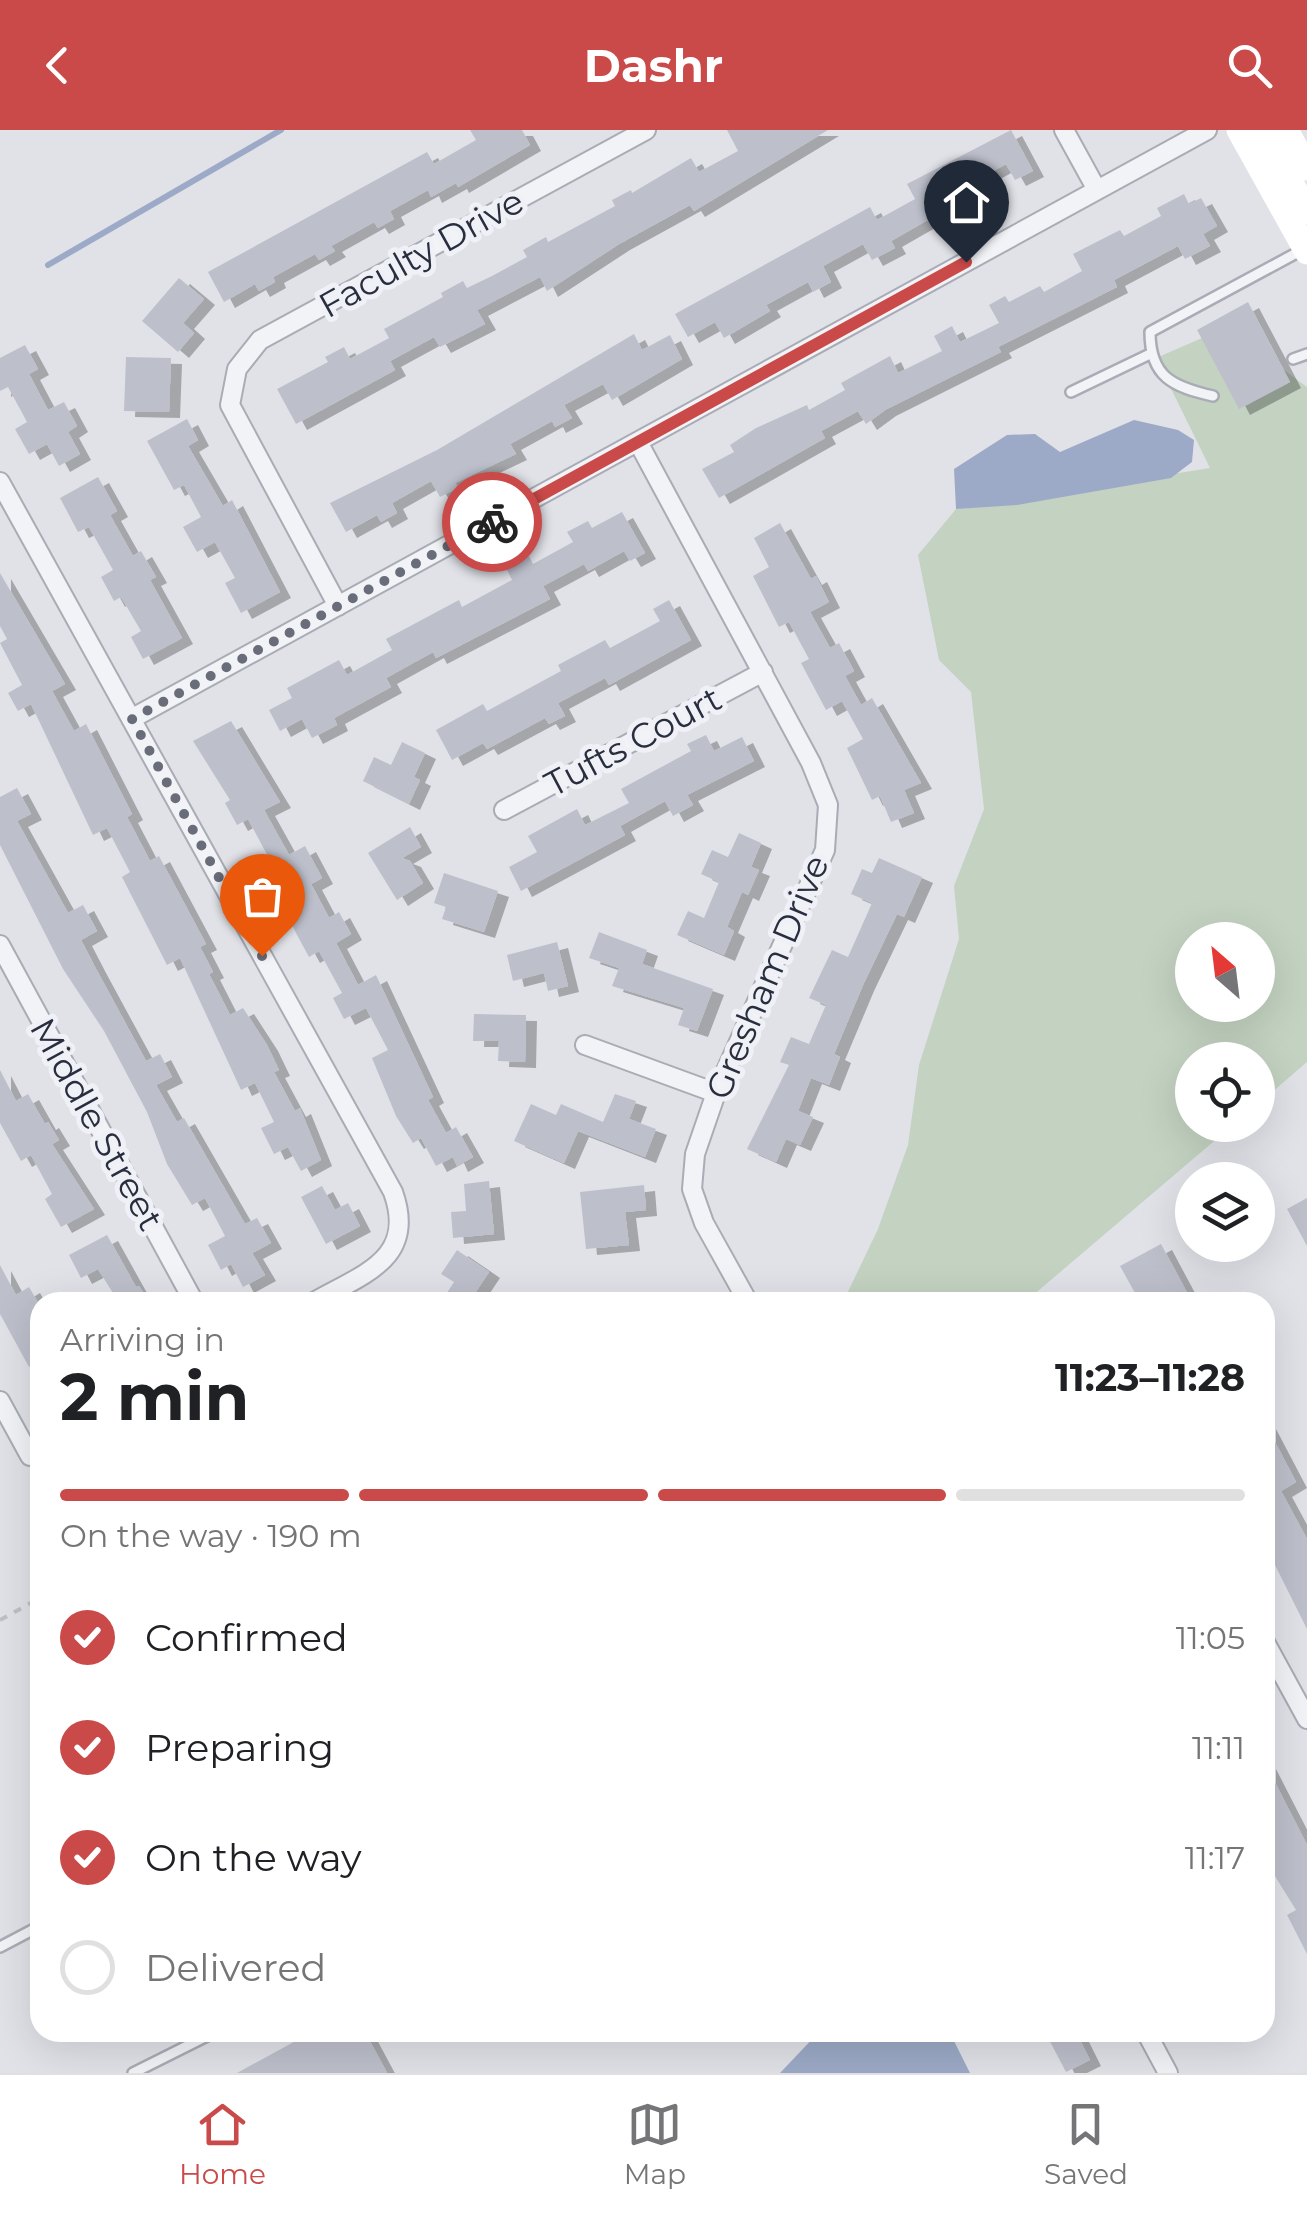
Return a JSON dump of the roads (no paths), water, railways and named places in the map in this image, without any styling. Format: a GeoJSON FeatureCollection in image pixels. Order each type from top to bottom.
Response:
{"type":"FeatureCollection","features":[{"type":"Feature","properties":{"kind":"main road"},"geometry":{"type":"LineString","coordinates":[[1239,130],[1306,250]]}},
{"type":"Feature","properties":{"kind":"main road"},"geometry":{"type":"LineString","coordinates":[[1257,130],[1267,138],[1307,212]]}},
{"type":"Feature","properties":{"kind":"main road"},"geometry":{"type":"LineString","coordinates":[[1286,130],[1307,168]]}},
{"type":"Feature","properties":{"kind":"street","name":"Faculty Drive"},"geometry":{"type":"LineString","coordinates":[[338,606],[230,406],[236,369],[260,340],[646,130]]}},
{"type":"Feature","properties":{"kind":"street"},"geometry":{"type":"LineString","coordinates":[[1064,130],[1097,190]]}},
{"type":"Feature","properties":{"kind":"street"},"geometry":{"type":"LineString","coordinates":[[132,719],[1207,130]]}},
{"type":"Feature","properties":{"kind":"street","name":"Gresham Drive"},"geometry":{"type":"LineString","coordinates":[[638,442],[762,672],[828,805],[825,850],[716,1093],[695,1154],[692,1189],[704,1223],[742,1292]]}},
{"type":"Feature","properties":{"kind":"street"},"geometry":{"type":"LineString","coordinates":[[0,482],[394,1192],[402,1216],[398,1241],[382,1263],[331,1292]]}},
{"type":"Feature","properties":{"kind":"street","name":"Tufts Court"},"geometry":{"type":"LineString","coordinates":[[504,810],[762,672]]}},
{"type":"Feature","properties":{"kind":"street","name":"Middle Street"},"geometry":{"type":"LineString","coordinates":[[0,946],[189,1292]]}},
{"type":"Feature","properties":{"kind":"street"},"geometry":{"type":"LineString","coordinates":[[585,1046],[716,1093]]}},
{"type":"Feature","properties":{"kind":"street"},"geometry":{"type":"LineString","coordinates":[[0,1401],[30,1446]]}},
{"type":"Feature","properties":{"kind":"street"},"geometry":{"type":"LineString","coordinates":[[1275,1660],[1307,1718]]}},
{"type":"Feature","properties":{"kind":"street"},"geometry":{"type":"LineString","coordinates":[[1151,2042],[1168,2073]]}},
{"type":"Feature","properties":{"kind":"lane"},"geometry":{"type":"LineString","coordinates":[[1213,396],[1178,388],[1150,354],[1150,332],[1306,250]]}},
{"type":"Feature","properties":{"kind":"lane"},"geometry":{"type":"LineString","coordinates":[[1071,392],[1150,354]]}},
{"type":"Feature","properties":{"kind":"lane"},"geometry":{"type":"LineString","coordinates":[[1293,360],[1307,354]]}},
{"type":"Feature","properties":{"kind":"lane"},"geometry":{"type":"LineString","coordinates":[[0,1947],[30,1931]]}},
{"type":"Feature","properties":{"kind":"lane"},"geometry":{"type":"LineString","coordinates":[[133,2073],[195,2042]]}},
{"type":"Feature","properties":{"kind":"water"},"geometry":{"type":"Polygon","coordinates":[[[1134,420],[1178,430],[1194,440],[1192,462],[1171,478],[1017,505],[956,509],[954,469],[1007,435],[1035,434],[1060,452],[1134,420]]]}},
{"type":"Feature","properties":{"kind":"water"},"geometry":{"type":"Polygon","coordinates":[[[809,2042],[954,2042],[970,2073],[780,2073],[809,2042]]]}},
{"type":"Feature","properties":{"kind":"waterway"},"geometry":{"type":"LineString","coordinates":[[48,265],[281,130]]}}]}
